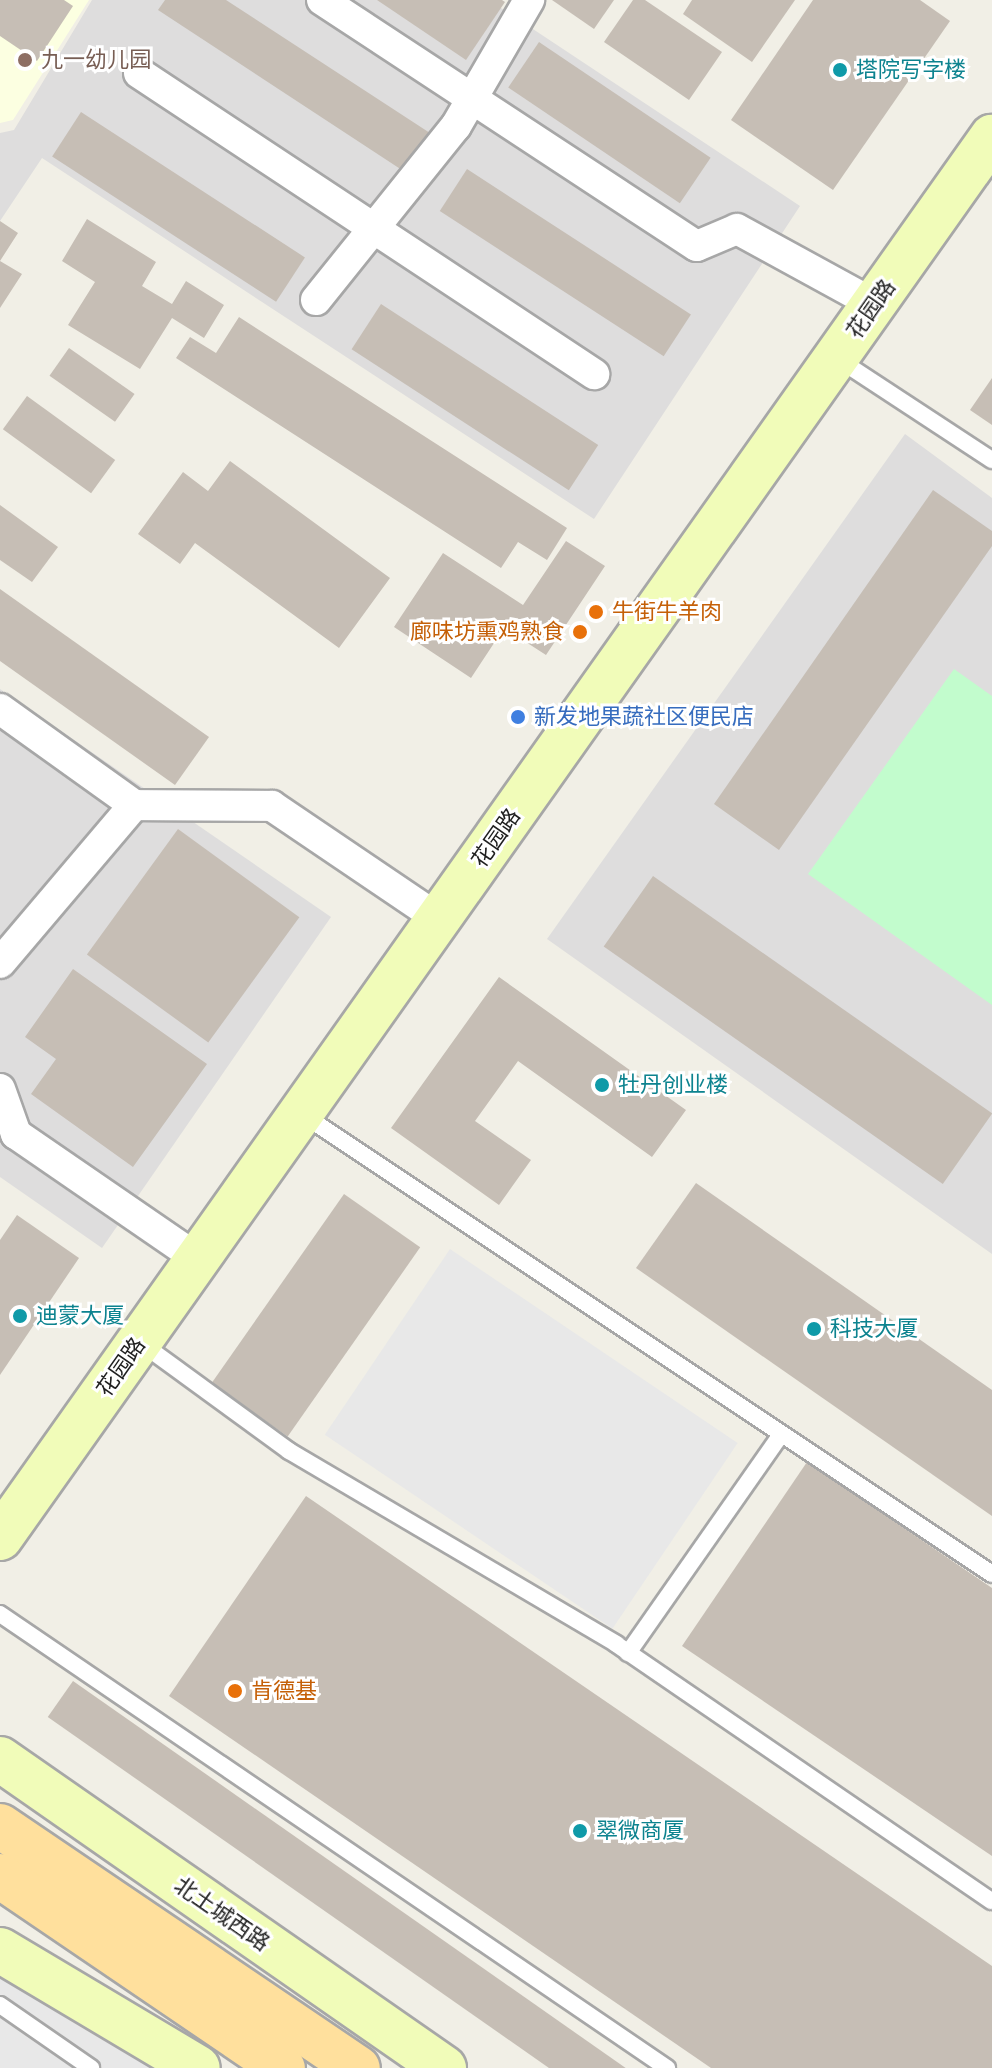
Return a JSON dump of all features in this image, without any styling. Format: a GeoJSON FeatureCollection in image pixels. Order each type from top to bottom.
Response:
{"type":"FeatureCollection","features":[{"type":"Feature","properties":{"kind":"main road"},"geometry":{"type":"LineString","coordinates":[[0,1826],[358,2068]]}},
{"type":"Feature","properties":{"kind":"main road"},"geometry":{"type":"LineString","coordinates":[[0,1876],[283,2068]]}},
{"type":"Feature","properties":{"kind":"street"},"geometry":{"type":"LineString","coordinates":[[322,0],[473,96],[697,246],[737,229],[874,304]]}},
{"type":"Feature","properties":{"kind":"street"},"geometry":{"type":"LineString","coordinates":[[316,300],[473,96],[529,0]]}},
{"type":"Feature","properties":{"kind":"street"},"geometry":{"type":"LineString","coordinates":[[139,73],[594,374]]}},
{"type":"Feature","properties":{"kind":"street","name":"花园路"},"geometry":{"type":"LineString","coordinates":[[0,1538],[874,304],[986,158]]}},
{"type":"Feature","properties":{"kind":"street"},"geometry":{"type":"LineString","coordinates":[[0,709],[134,805],[272,806],[439,919]]}},
{"type":"Feature","properties":{"kind":"street"},"geometry":{"type":"LineString","coordinates":[[0,963],[134,805]]}},
{"type":"Feature","properties":{"kind":"street"},"geometry":{"type":"LineString","coordinates":[[0,1089],[16,1134],[198,1259]]}},
{"type":"Feature","properties":{"kind":"street","name":"北土城西路"},"geometry":{"type":"LineString","coordinates":[[0,1759],[444,2068]]}},
{"type":"Feature","properties":{"kind":"street"},"geometry":{"type":"LineString","coordinates":[[0,1950],[198,2068]]}},
{"type":"Feature","properties":{"kind":"lane"},"geometry":{"type":"LineString","coordinates":[[837,358],[992,460]]}},
{"type":"Feature","properties":{"kind":"lane"},"geometry":{"type":"LineString","coordinates":[[301,1113],[780,1436],[992,1574]]}},
{"type":"Feature","properties":{"kind":"lane"},"geometry":{"type":"LineString","coordinates":[[139,1342],[289,1451],[628,1653],[992,1901]]}},
{"type":"Feature","properties":{"kind":"lane"},"geometry":{"type":"LineString","coordinates":[[628,1653],[780,1436]]}},
{"type":"Feature","properties":{"kind":"lane"},"geometry":{"type":"LineString","coordinates":[[0,1614],[667,2068]]}},
{"type":"Feature","properties":{"kind":"lane"},"geometry":{"type":"LineString","coordinates":[[0,2005],[91,2068]]}},
{"type":"Feature","properties":{"kind":"shaded area","name":"九一幼儿园"},"geometry":{"type":"Polygon","coordinates":[[[0,0],[89,0],[13,120],[0,123],[0,0]]]}},
{"type":"Feature","properties":{"kind":"shaded area"},"geometry":{"type":"Polygon","coordinates":[[[92,0],[489,0],[800,206],[594,519],[42,158],[0,221],[0,133],[14,130],[92,0]]]}},
{"type":"Feature","properties":{"kind":"shaded area"},"geometry":{"type":"Polygon","coordinates":[[[905,434],[992,498],[992,1254],[547,939],[905,434]]]}},
{"type":"Feature","properties":{"kind":"shaded area"},"geometry":{"type":"Polygon","coordinates":[[[0,689],[331,917],[102,1248],[0,1177],[0,689]]]}},
{"type":"Feature","properties":{"kind":"shaded area"},"geometry":{"type":"Polygon","coordinates":[[[450,1249],[738,1443],[612,1629],[325,1435],[450,1249]]]}},
{"type":"Feature","properties":{"kind":"shaded area"},"geometry":{"type":"Polygon","coordinates":[[[0,1973],[75,2024],[153,2068],[0,2068],[0,1973]]]}},
{"type":"Feature","properties":{"kind":"green space"},"geometry":{"type":"Polygon","coordinates":[[[954,669],[992,696],[992,1005],[808,874],[954,669]]]}},
{"type":"Feature","properties":{"kind":"building"},"geometry":{"type":"Polygon","coordinates":[[[0,0],[64,0],[73,6],[37,61],[0,36],[0,0]]]}},
{"type":"Feature","properties":{"kind":"building"},"geometry":{"type":"Polygon","coordinates":[[[165,0],[226,0],[433,135],[408,174],[158,10],[165,0]]]}},
{"type":"Feature","properties":{"kind":"building"},"geometry":{"type":"Polygon","coordinates":[[[377,0],[502,0],[505,2],[466,60],[377,0]]]}},
{"type":"Feature","properties":{"kind":"building"},"geometry":{"type":"Polygon","coordinates":[[[552,0],[614,0],[594,29],[552,0]]]}},
{"type":"Feature","properties":{"kind":"building"},"geometry":{"type":"Polygon","coordinates":[[[633,0],[645,0],[722,52],[689,100],[604,42],[633,0]]]}},
{"type":"Feature","properties":{"kind":"building"},"geometry":{"type":"Polygon","coordinates":[[[692,0],[795,0],[752,62],[683,14],[692,0]]]}},
{"type":"Feature","properties":{"kind":"building","name":"塔院写字楼"},"geometry":{"type":"Polygon","coordinates":[[[813,0],[920,0],[950,21],[833,190],[731,120],[813,0]]]}},
{"type":"Feature","properties":{"kind":"building"},"geometry":{"type":"Polygon","coordinates":[[[539,42],[711,158],[680,203],[508,88],[539,42]]]}},
{"type":"Feature","properties":{"kind":"building"},"geometry":{"type":"Polygon","coordinates":[[[81,112],[305,257],[276,302],[52,156],[81,112]]]}},
{"type":"Feature","properties":{"kind":"building"},"geometry":{"type":"Polygon","coordinates":[[[467,169],[691,314],[664,356],[440,211],[467,169]]]}},
{"type":"Feature","properties":{"kind":"building"},"geometry":{"type":"Polygon","coordinates":[[[87,219],[156,262],[142,286],[172,304],[186,281],[224,305],[204,338],[172,318],[140,369],[68,325],[95,282],[62,261],[87,219]]]}},
{"type":"Feature","properties":{"kind":"building"},"geometry":{"type":"Polygon","coordinates":[[[0,221],[18,233],[0,261],[0,221]]]}},
{"type":"Feature","properties":{"kind":"building"},"geometry":{"type":"Polygon","coordinates":[[[0,261],[22,274],[0,308],[0,261]]]}},
{"type":"Feature","properties":{"kind":"building"},"geometry":{"type":"Polygon","coordinates":[[[381,304],[598,445],[569,490],[352,349],[381,304]]]}},
{"type":"Feature","properties":{"kind":"building"},"geometry":{"type":"Polygon","coordinates":[[[239,317],[567,528],[547,560],[518,542],[501,568],[176,358],[190,337],[216,353],[239,317]]]}},
{"type":"Feature","properties":{"kind":"building"},"geometry":{"type":"Polygon","coordinates":[[[69,348],[135,394],[115,422],[49,376],[69,348]]]}},
{"type":"Feature","properties":{"kind":"building"},"geometry":{"type":"Polygon","coordinates":[[[992,378],[992,425],[970,410],[992,378]]]}},
{"type":"Feature","properties":{"kind":"building"},"geometry":{"type":"Polygon","coordinates":[[[27,396],[115,460],[91,493],[3,429],[27,396]]]}},
{"type":"Feature","properties":{"kind":"building"},"geometry":{"type":"Polygon","coordinates":[[[230,461],[390,578],[339,648],[195,543],[180,564],[138,534],[183,472],[208,491],[230,461]]]}},
{"type":"Feature","properties":{"kind":"building"},"geometry":{"type":"Polygon","coordinates":[[[933,490],[992,531],[992,546],[779,850],[714,804],[933,490]]]}},
{"type":"Feature","properties":{"kind":"building"},"geometry":{"type":"Polygon","coordinates":[[[0,505],[58,547],[32,582],[0,560],[0,505]]]}},
{"type":"Feature","properties":{"kind":"building"},"geometry":{"type":"Polygon","coordinates":[[[566,541],[605,566],[546,655],[504,628],[471,678],[394,627],[443,553],[523,605],[566,541]]]}},
{"type":"Feature","properties":{"kind":"building"},"geometry":{"type":"Polygon","coordinates":[[[0,589],[209,737],[175,785],[0,661],[0,589]]]}},
{"type":"Feature","properties":{"kind":"building"},"geometry":{"type":"Polygon","coordinates":[[[178,829],[299,917],[208,1043],[87,954],[178,829]]]}},
{"type":"Feature","properties":{"kind":"building"},"geometry":{"type":"Polygon","coordinates":[[[653,876],[992,1113],[943,1184],[604,946],[653,876]]]}},
{"type":"Feature","properties":{"kind":"building"},"geometry":{"type":"Polygon","coordinates":[[[73,969],[207,1064],[133,1167],[31,1094],[56,1059],[25,1037],[73,969]]]}},
{"type":"Feature","properties":{"kind":"building","name":"牡丹创业楼"},"geometry":{"type":"Polygon","coordinates":[[[499,977],[686,1110],[652,1157],[518,1061],[475,1121],[531,1160],[499,1205],[391,1128],[499,977]]]}},
{"type":"Feature","properties":{"kind":"building","name":"科技大厦"},"geometry":{"type":"Polygon","coordinates":[[[696,1183],[992,1390],[992,1516],[636,1268],[696,1183]]]}},
{"type":"Feature","properties":{"kind":"building"},"geometry":{"type":"Polygon","coordinates":[[[344,1194],[420,1247],[288,1437],[212,1383],[344,1194]]]}},
{"type":"Feature","properties":{"kind":"building","name":"迪蒙大厦"},"geometry":{"type":"Polygon","coordinates":[[[17,1215],[79,1258],[0,1375],[0,1240],[17,1215]]]}},
{"type":"Feature","properties":{"kind":"building"},"geometry":{"type":"Polygon","coordinates":[[[807,1462],[992,1588],[992,1856],[682,1646],[807,1462]]]}},
{"type":"Feature","properties":{"kind":"building","name":"翠微商厦"},"geometry":{"type":"Polygon","coordinates":[[[306,1496],[992,1966],[992,2068],[711,2068],[169,1696],[306,1496]]]}},
{"type":"Feature","properties":{"kind":"building"},"geometry":{"type":"Polygon","coordinates":[[[73,1681],[626,2068],[549,2068],[48,1717],[73,1681]]]}},
{"type":"Feature","properties":{"kind":"place","name":"九一幼儿园"},"geometry":{"type":"Point","coordinates":[25,60]}},
{"type":"Feature","properties":{"kind":"place","name":"塔院写字楼"},"geometry":{"type":"Point","coordinates":[840,70]}},
{"type":"Feature","properties":{"kind":"place","name":"牛街牛羊肉"},"geometry":{"type":"Point","coordinates":[596,612]}},
{"type":"Feature","properties":{"kind":"place","name":"廊味坊熏鸡熟食"},"geometry":{"type":"Point","coordinates":[580,632]}},
{"type":"Feature","properties":{"kind":"place","name":"新发地果蔬社区便民店"},"geometry":{"type":"Point","coordinates":[518,717]}},
{"type":"Feature","properties":{"kind":"place","name":"牡丹创业楼"},"geometry":{"type":"Point","coordinates":[602,1085]}},
{"type":"Feature","properties":{"kind":"place","name":"迪蒙大厦"},"geometry":{"type":"Point","coordinates":[20,1316]}},
{"type":"Feature","properties":{"kind":"place","name":"科技大厦"},"geometry":{"type":"Point","coordinates":[814,1329]}},
{"type":"Feature","properties":{"kind":"place","name":"肯德基"},"geometry":{"type":"Point","coordinates":[235,1691]}},
{"type":"Feature","properties":{"kind":"place","name":"翠微商厦"},"geometry":{"type":"Point","coordinates":[580,1831]}}]}
